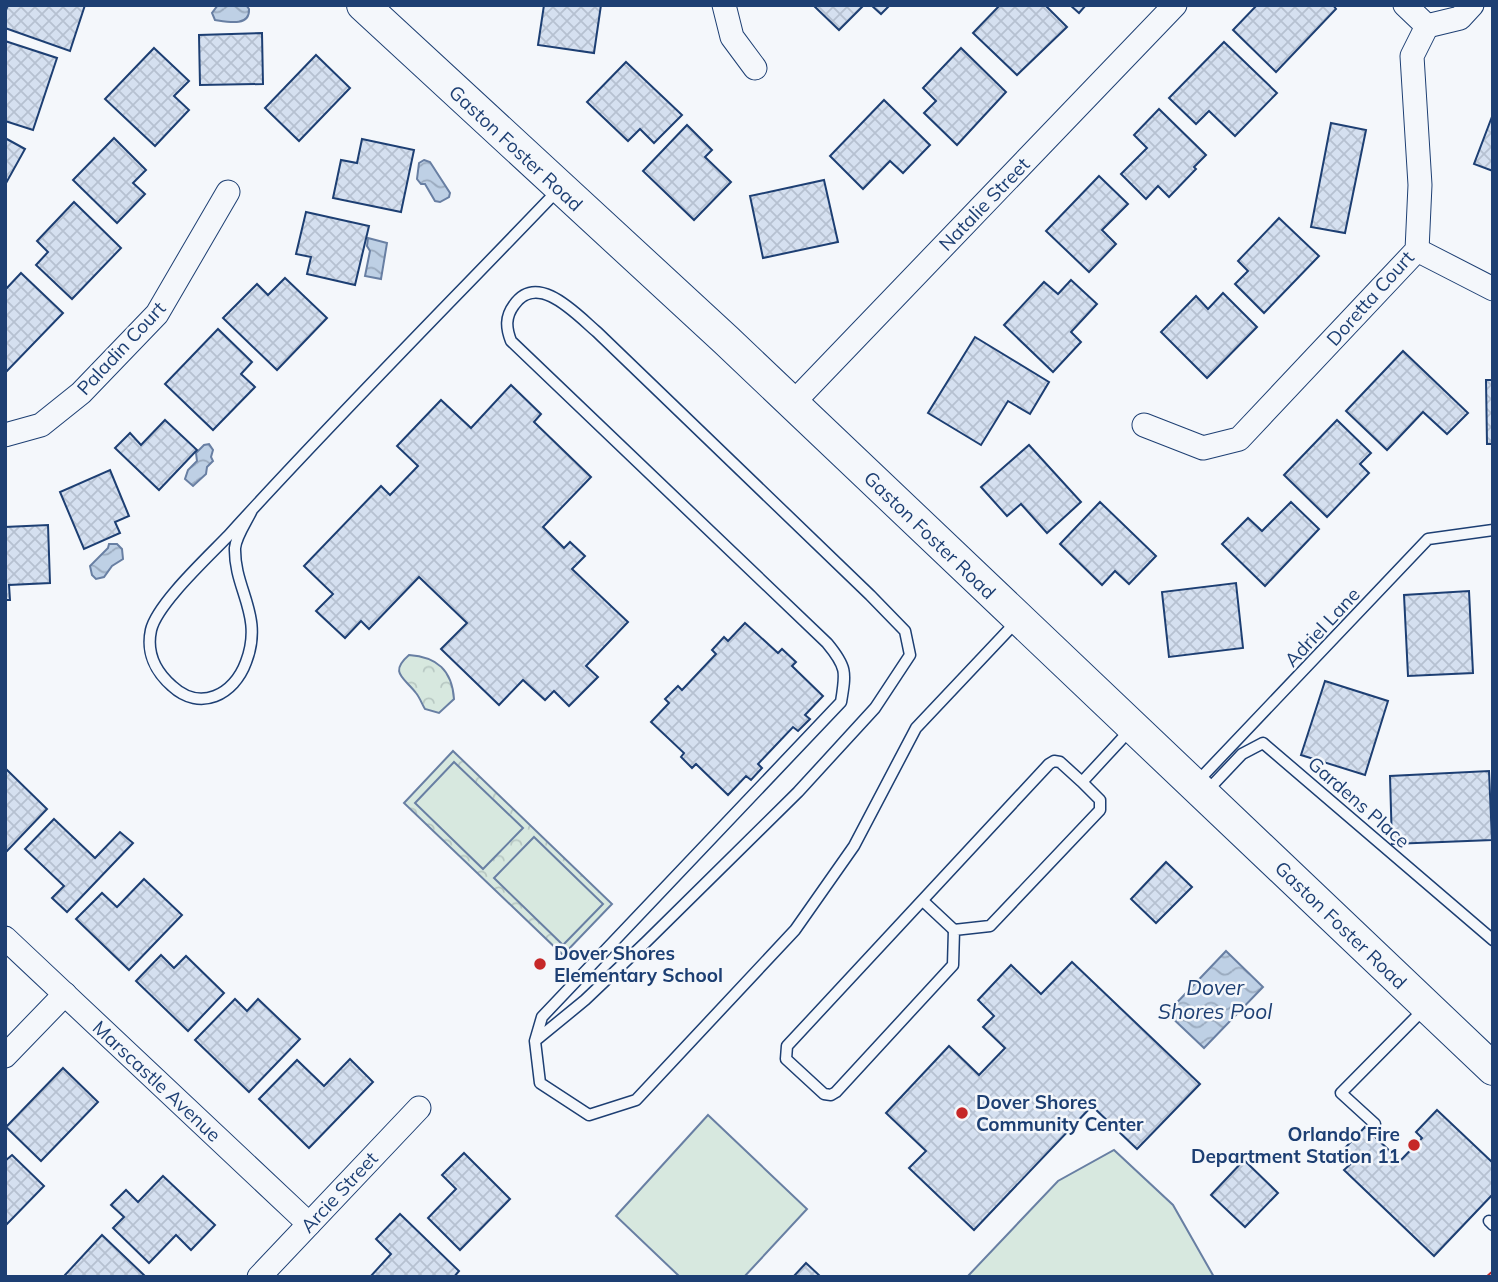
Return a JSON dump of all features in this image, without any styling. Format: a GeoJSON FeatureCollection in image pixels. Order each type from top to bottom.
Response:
{"type":"FeatureCollection","features":[{"type":"Feature","properties":{"kind":"street","name":"Gaston Foster Road"},"geometry":{"type":"LineString","coordinates":[[363,5],[792,404],[1493,1069]]}},
{"type":"Feature","properties":{"kind":"street"},"geometry":{"type":"LineString","coordinates":[[724,5],[733,37],[755,68]]}},
{"type":"Feature","properties":{"kind":"street","name":"Natalie Street"},"geometry":{"type":"LineString","coordinates":[[792,404],[1175,5]]}},
{"type":"Feature","properties":{"kind":"street"},"geometry":{"type":"LineString","coordinates":[[1405,5],[1427,26],[1460,18],[1472,5]]}},
{"type":"Feature","properties":{"kind":"street","name":"Doretta Court"},"geometry":{"type":"LineString","coordinates":[[1143,425],[1203,448],[1239,439],[1417,250],[1420,185],[1412,56],[1427,26]]}},
{"type":"Feature","properties":{"kind":"street","name":"Paladin Court"},"geometry":{"type":"LineString","coordinates":[[5,435],[41,425],[81,393],[157,314],[228,192]]}},
{"type":"Feature","properties":{"kind":"street"},"geometry":{"type":"LineString","coordinates":[[1417,250],[1493,289]]}},
{"type":"Feature","properties":{"kind":"street","name":"Marscastle Avenue"},"geometry":{"type":"LineString","coordinates":[[5,938],[309,1224]]}},
{"type":"Feature","properties":{"kind":"street"},"geometry":{"type":"LineString","coordinates":[[5,1056],[65,994]]}},
{"type":"Feature","properties":{"kind":"street","name":"Arcie Street"},"geometry":{"type":"LineString","coordinates":[[259,1277],[419,1108]]}},
{"type":"Feature","properties":{"kind":"lane"},"geometry":{"type":"LineString","coordinates":[[252,510],[235,547],[240,579],[249,607],[253,644],[243,671],[228,690],[208,699],[183,696],[162,677],[150,654],[151,628],[167,602],[252,510],[560,188]]}},
{"type":"Feature","properties":{"kind":"lane"},"geometry":{"type":"LineString","coordinates":[[535,1041],[585,1000],[798,792],[876,708],[910,655],[905,631],[597,332],[549,294],[534,292],[519,297],[510,310],[506,328],[511,341],[827,643],[842,661],[845,679],[841,702],[542,1017],[535,1041],[540,1083],[589,1115],[636,1100],[795,930],[854,846],[916,727],[1019,619]]}},
{"type":"Feature","properties":{"kind":"lane","name":"Adriel Lane"},"geometry":{"type":"LineString","coordinates":[[1199,790],[1255,723],[1428,539],[1493,530]]}},
{"type":"Feature","properties":{"kind":"lane"},"geometry":{"type":"LineString","coordinates":[[1082,782],[1133,727]]}},
{"type":"Feature","properties":{"kind":"lane","name":"Gardens Place"},"geometry":{"type":"LineString","coordinates":[[1199,790],[1242,754],[1263,743],[1493,940]]}},
{"type":"Feature","properties":{"kind":"lane"},"geometry":{"type":"LineString","coordinates":[[923,901],[954,930],[953,965],[836,1092],[831,1095],[824,1094],[786,1059],[787,1046],[1054,761],[1060,762],[1100,800],[1100,810],[990,926],[954,930]]}},
{"type":"Feature","properties":{"kind":"lane"},"geometry":{"type":"LineString","coordinates":[[1376,1124],[1341,1093],[1427,1006]]}},
{"type":"Feature","properties":{"kind":"green space"},"geometry":{"type":"Polygon","coordinates":[[[409,655],[435,662],[450,680],[454,699],[439,713],[425,709],[400,675],[400,666],[409,655]]]}},
{"type":"Feature","properties":{"kind":"green space"},"geometry":{"type":"Polygon","coordinates":[[[453,751],[612,904],[563,955],[404,803],[453,751]]]}},
{"type":"Feature","properties":{"kind":"green space"},"geometry":{"type":"Polygon","coordinates":[[[454,762],[523,828],[483,869],[415,803],[454,762]]]}},
{"type":"Feature","properties":{"kind":"green space"},"geometry":{"type":"Polygon","coordinates":[[[534,837],[603,904],[563,945],[494,878],[534,837]]]}},
{"type":"Feature","properties":{"kind":"green space"},"geometry":{"type":"Polygon","coordinates":[[[708,1115],[807,1209],[744,1277],[680,1277],[616,1216],[708,1115]]]}},
{"type":"Feature","properties":{"kind":"green space"},"geometry":{"type":"Polygon","coordinates":[[[1114,1150],[1173,1205],[1214,1277],[967,1277],[1058,1181],[1114,1150]]]}},
{"type":"Feature","properties":{"kind":"water"},"geometry":{"type":"Polygon","coordinates":[[[218,5],[246,5],[249,9],[248,15],[246,19],[237,22],[215,20],[212,13],[218,5]]]}},
{"type":"Feature","properties":{"kind":"water"},"geometry":{"type":"Polygon","coordinates":[[[424,160],[430,162],[450,193],[449,197],[440,202],[435,201],[425,184],[421,184],[417,179],[419,163],[424,160]]]}},
{"type":"Feature","properties":{"kind":"water"},"geometry":{"type":"Polygon","coordinates":[[[368,238],[387,243],[381,279],[365,276],[370,251],[367,246],[368,238]]]}},
{"type":"Feature","properties":{"kind":"water"},"geometry":{"type":"Polygon","coordinates":[[[209,444],[213,450],[213,461],[207,467],[206,474],[193,486],[185,479],[188,470],[197,461],[196,453],[209,444]]]}},
{"type":"Feature","properties":{"kind":"water"},"geometry":{"type":"Polygon","coordinates":[[[109,544],[117,544],[122,549],[123,559],[112,566],[104,577],[96,579],[90,566],[109,544]]]}},
{"type":"Feature","properties":{"kind":"water","name":"Dover Shores Pool"},"geometry":{"type":"Polygon","coordinates":[[[1226,951],[1263,987],[1204,1048],[1167,1013],[1226,951]]]}},
{"type":"Feature","properties":{"kind":"building"},"geometry":{"type":"Polygon","coordinates":[[[8,5],[85,5],[70,51],[5,28],[8,5]]]}},
{"type":"Feature","properties":{"kind":"building"},"geometry":{"type":"Polygon","coordinates":[[[544,5],[601,5],[594,53],[538,45],[544,5]]]}},
{"type":"Feature","properties":{"kind":"building"},"geometry":{"type":"Polygon","coordinates":[[[813,5],[864,5],[839,30],[813,5]]]}},
{"type":"Feature","properties":{"kind":"building"},"geometry":{"type":"Polygon","coordinates":[[[871,5],[890,5],[881,14],[871,5]]]}},
{"type":"Feature","properties":{"kind":"building"},"geometry":{"type":"Polygon","coordinates":[[[1000,5],[1045,5],[1067,27],[1017,75],[973,33],[1000,5]]]}},
{"type":"Feature","properties":{"kind":"building"},"geometry":{"type":"Polygon","coordinates":[[[1070,5],[1086,5],[1079,13],[1070,5]]]}},
{"type":"Feature","properties":{"kind":"building"},"geometry":{"type":"Polygon","coordinates":[[[1257,5],[1333,5],[1336,9],[1276,72],[1233,30],[1257,5]]]}},
{"type":"Feature","properties":{"kind":"building"},"geometry":{"type":"Polygon","coordinates":[[[262,33],[263,84],[200,85],[199,35],[262,33]]]}},
{"type":"Feature","properties":{"kind":"building"},"geometry":{"type":"Polygon","coordinates":[[[5,41],[57,58],[33,130],[5,121],[5,41]]]}},
{"type":"Feature","properties":{"kind":"building"},"geometry":{"type":"Polygon","coordinates":[[[1224,42],[1277,93],[1235,136],[1209,111],[1196,124],[1169,98],[1224,42]]]}},
{"type":"Feature","properties":{"kind":"building"},"geometry":{"type":"Polygon","coordinates":[[[154,48],[189,81],[174,96],[189,110],[155,146],[105,99],[154,48]]]}},
{"type":"Feature","properties":{"kind":"building"},"geometry":{"type":"Polygon","coordinates":[[[961,48],[1006,92],[957,145],[924,113],[936,101],[923,88],[961,48]]]}},
{"type":"Feature","properties":{"kind":"building"},"geometry":{"type":"Polygon","coordinates":[[[316,55],[350,88],[299,141],[265,108],[316,55]]]}},
{"type":"Feature","properties":{"kind":"building"},"geometry":{"type":"Polygon","coordinates":[[[626,62],[682,115],[654,143],[640,129],[628,141],[587,102],[626,62]]]}},
{"type":"Feature","properties":{"kind":"building"},"geometry":{"type":"Polygon","coordinates":[[[884,100],[930,145],[903,173],[890,161],[863,189],[830,156],[884,100]]]}},
{"type":"Feature","properties":{"kind":"building"},"geometry":{"type":"Polygon","coordinates":[[[1159,109],[1206,155],[1169,197],[1158,186],[1146,199],[1121,174],[1147,148],[1134,135],[1159,109]]]}},
{"type":"Feature","properties":{"kind":"building"},"geometry":{"type":"Polygon","coordinates":[[[1493,114],[1493,171],[1474,164],[1493,114]]]}},
{"type":"Feature","properties":{"kind":"building"},"geometry":{"type":"Polygon","coordinates":[[[1331,123],[1366,130],[1345,233],[1311,227],[1331,123]]]}},
{"type":"Feature","properties":{"kind":"building"},"geometry":{"type":"Polygon","coordinates":[[[687,125],[712,150],[705,157],[731,182],[694,220],[643,171],[687,125]]]}},
{"type":"Feature","properties":{"kind":"building"},"geometry":{"type":"Polygon","coordinates":[[[5,138],[25,149],[5,185],[5,138]]]}},
{"type":"Feature","properties":{"kind":"building"},"geometry":{"type":"Polygon","coordinates":[[[114,138],[146,170],[133,183],[145,194],[117,223],[73,180],[114,138]]]}},
{"type":"Feature","properties":{"kind":"building"},"geometry":{"type":"Polygon","coordinates":[[[362,139],[414,150],[401,212],[333,198],[341,160],[357,163],[362,139]]]}},
{"type":"Feature","properties":{"kind":"building"},"geometry":{"type":"Polygon","coordinates":[[[1099,176],[1128,204],[1102,230],[1116,244],[1089,272],[1046,231],[1099,176]]]}},
{"type":"Feature","properties":{"kind":"building"},"geometry":{"type":"Polygon","coordinates":[[[824,180],[838,242],[763,258],[750,196],[824,180]]]}},
{"type":"Feature","properties":{"kind":"building"},"geometry":{"type":"Polygon","coordinates":[[[74,202],[121,248],[72,299],[36,265],[48,252],[37,241],[74,202]]]}},
{"type":"Feature","properties":{"kind":"building"},"geometry":{"type":"Polygon","coordinates":[[[306,212],[369,226],[355,285],[307,274],[311,257],[296,254],[306,212]]]}},
{"type":"Feature","properties":{"kind":"building"},"geometry":{"type":"Polygon","coordinates":[[[1279,218],[1319,256],[1264,313],[1235,284],[1248,271],[1238,261],[1279,218]]]}},
{"type":"Feature","properties":{"kind":"building"},"geometry":{"type":"Polygon","coordinates":[[[21,273],[63,313],[5,373],[5,290],[21,273]]]}},
{"type":"Feature","properties":{"kind":"building"},"geometry":{"type":"Polygon","coordinates":[[[285,278],[327,318],[277,370],[223,318],[257,284],[268,295],[285,278]]]}},
{"type":"Feature","properties":{"kind":"building"},"geometry":{"type":"Polygon","coordinates":[[[1071,280],[1097,304],[1071,332],[1081,342],[1053,372],[1004,325],[1044,282],[1058,294],[1071,280]]]}},
{"type":"Feature","properties":{"kind":"building"},"geometry":{"type":"Polygon","coordinates":[[[1223,293],[1257,327],[1207,378],[1161,332],[1196,296],[1208,309],[1223,293]]]}},
{"type":"Feature","properties":{"kind":"building"},"geometry":{"type":"Polygon","coordinates":[[[218,329],[252,362],[241,374],[255,387],[213,430],[165,384],[218,329]]]}},
{"type":"Feature","properties":{"kind":"building"},"geometry":{"type":"Polygon","coordinates":[[[975,337],[1049,382],[1030,414],[1008,401],[981,445],[928,413],[975,337]]]}},
{"type":"Feature","properties":{"kind":"building"},"geometry":{"type":"Polygon","coordinates":[[[1403,351],[1468,413],[1447,434],[1423,412],[1387,450],[1346,411],[1403,351]]]}},
{"type":"Feature","properties":{"kind":"building"},"geometry":{"type":"Polygon","coordinates":[[[1486,380],[1493,380],[1493,444],[1487,444],[1486,380]]]}},
{"type":"Feature","properties":{"kind":"building"},"geometry":{"type":"Polygon","coordinates":[[[511,385],[541,414],[534,422],[591,477],[543,527],[564,548],[570,542],[585,556],[572,569],[628,622],[586,666],[598,677],[569,706],[554,691],[545,700],[523,680],[499,705],[441,649],[467,623],[419,577],[369,629],[361,621],[345,638],[316,611],[333,594],[304,566],[381,486],[390,495],[418,466],[397,446],[441,400],[471,428],[511,385]]]}},
{"type":"Feature","properties":{"kind":"building"},"geometry":{"type":"Polygon","coordinates":[[[165,420],[197,450],[159,490],[115,448],[130,433],[141,445],[165,420]]]}},
{"type":"Feature","properties":{"kind":"building"},"geometry":{"type":"Polygon","coordinates":[[[1337,420],[1371,453],[1360,464],[1369,473],[1327,517],[1284,475],[1337,420]]]}},
{"type":"Feature","properties":{"kind":"building"},"geometry":{"type":"Polygon","coordinates":[[[1029,445],[1081,502],[1047,533],[1021,504],[1007,516],[981,487],[1029,445]]]}},
{"type":"Feature","properties":{"kind":"building"},"geometry":{"type":"Polygon","coordinates":[[[110,470],[129,516],[115,522],[120,533],[84,549],[60,492],[110,470]]]}},
{"type":"Feature","properties":{"kind":"building"},"geometry":{"type":"Polygon","coordinates":[[[1100,502],[1156,556],[1129,584],[1115,571],[1102,585],[1060,544],[1100,502]]]}},
{"type":"Feature","properties":{"kind":"building"},"geometry":{"type":"Polygon","coordinates":[[[1291,502],[1319,529],[1265,586],[1222,544],[1248,518],[1262,531],[1291,502]]]}},
{"type":"Feature","properties":{"kind":"building"},"geometry":{"type":"Polygon","coordinates":[[[48,525],[50,583],[9,585],[10,600],[5,600],[5,527],[48,525]]]}},
{"type":"Feature","properties":{"kind":"building"},"geometry":{"type":"Polygon","coordinates":[[[1236,583],[1243,648],[1169,657],[1162,592],[1236,583]]]}},
{"type":"Feature","properties":{"kind":"building"},"geometry":{"type":"Polygon","coordinates":[[[1469,591],[1473,673],[1408,676],[1404,595],[1469,591]]]}},
{"type":"Feature","properties":{"kind":"building"},"geometry":{"type":"Polygon","coordinates":[[[745,623],[778,653],[782,649],[796,662],[792,666],[823,696],[805,715],[810,719],[798,731],[793,727],[758,764],[762,768],[751,780],[746,776],[728,795],[696,764],[692,768],[681,757],[684,753],[651,722],[669,703],[665,699],[678,686],[682,690],[716,654],[712,650],[724,637],[728,641],[745,623]]]}},
{"type":"Feature","properties":{"kind":"building"},"geometry":{"type":"Polygon","coordinates":[[[1325,681],[1388,701],[1365,775],[1301,755],[1325,681]]]}},
{"type":"Feature","properties":{"kind":"building"},"geometry":{"type":"Polygon","coordinates":[[[5,768],[47,809],[7,851],[5,850],[5,768]]]}},
{"type":"Feature","properties":{"kind":"building"},"geometry":{"type":"Polygon","coordinates":[[[1489,771],[1492,840],[1392,844],[1390,776],[1489,771]]]}},
{"type":"Feature","properties":{"kind":"building"},"geometry":{"type":"Polygon","coordinates":[[[54,819],[95,858],[120,832],[133,843],[67,912],[52,898],[64,886],[25,849],[54,819]]]}},
{"type":"Feature","properties":{"kind":"building"},"geometry":{"type":"Polygon","coordinates":[[[1166,862],[1192,887],[1156,923],[1131,899],[1166,862]]]}},
{"type":"Feature","properties":{"kind":"building"},"geometry":{"type":"Polygon","coordinates":[[[144,879],[182,915],[129,970],[76,919],[102,893],[117,907],[144,879]]]}},
{"type":"Feature","properties":{"kind":"building"},"geometry":{"type":"Polygon","coordinates":[[[161,955],[174,968],[186,956],[224,993],[188,1031],[136,981],[161,955]]]}},
{"type":"Feature","properties":{"kind":"building"},"geometry":{"type":"Polygon","coordinates":[[[1072,962],[1200,1084],[1137,1149],[1092,1106],[974,1230],[909,1168],[926,1151],[886,1113],[949,1046],[979,1075],[1005,1048],[983,1027],[994,1016],[978,1000],[1011,965],[1041,994],[1072,962]]]}},
{"type":"Feature","properties":{"kind":"building"},"geometry":{"type":"Polygon","coordinates":[[[235,999],[247,1011],[258,999],[300,1039],[249,1092],[195,1040],[235,999]]]}},
{"type":"Feature","properties":{"kind":"building"},"geometry":{"type":"Polygon","coordinates":[[[350,1059],[373,1082],[309,1148],[259,1099],[297,1060],[324,1086],[350,1059]]]}},
{"type":"Feature","properties":{"kind":"building"},"geometry":{"type":"Polygon","coordinates":[[[63,1068],[98,1102],[41,1161],[6,1127],[63,1068]]]}},
{"type":"Feature","properties":{"kind":"building"},"geometry":{"type":"Polygon","coordinates":[[[1437,1110],[1493,1163],[1493,1194],[1434,1256],[1344,1170],[1355,1160],[1344,1149],[1365,1127],[1400,1161],[1422,1138],[1416,1132],[1437,1110]]]}},
{"type":"Feature","properties":{"kind":"building"},"geometry":{"type":"Polygon","coordinates":[[[464,1153],[510,1199],[460,1250],[428,1218],[456,1189],[442,1175],[464,1153]]]}},
{"type":"Feature","properties":{"kind":"building"},"geometry":{"type":"Polygon","coordinates":[[[12,1155],[44,1186],[5,1226],[5,1161],[12,1155]]]}},
{"type":"Feature","properties":{"kind":"building"},"geometry":{"type":"Polygon","coordinates":[[[1244,1160],[1278,1193],[1245,1227],[1211,1195],[1244,1160]]]}},
{"type":"Feature","properties":{"kind":"building"},"geometry":{"type":"Polygon","coordinates":[[[163,1176],[215,1225],[191,1250],[176,1235],[149,1263],[113,1228],[124,1217],[111,1205],[126,1190],[138,1202],[163,1176]]]}},
{"type":"Feature","properties":{"kind":"building"},"geometry":{"type":"Polygon","coordinates":[[[400,1214],[459,1271],[454,1277],[370,1277],[391,1254],[376,1239],[400,1214]]]}},
{"type":"Feature","properties":{"kind":"building"},"geometry":{"type":"Polygon","coordinates":[[[102,1235],[146,1277],[66,1277],[102,1235]]]}},
{"type":"Feature","properties":{"kind":"building"},"geometry":{"type":"Polygon","coordinates":[[[806,1263],[821,1277],[793,1277],[806,1263]]]}},
{"type":"Feature","properties":{"kind":"power"},"geometry":{"type":"LineString","coordinates":[[1486,1277],[1493,1271]]}},
{"type":"Feature","properties":{"kind":"place","name":"Dover Shores Elementary School"},"geometry":{"type":"Point","coordinates":[540,964]}},
{"type":"Feature","properties":{"kind":"place","name":"Dover Shores Community Center"},"geometry":{"type":"Point","coordinates":[962,1113]}},
{"type":"Feature","properties":{"kind":"place","name":"Orlando Fire Department Station 11"},"geometry":{"type":"Point","coordinates":[1414,1145]}}]}
